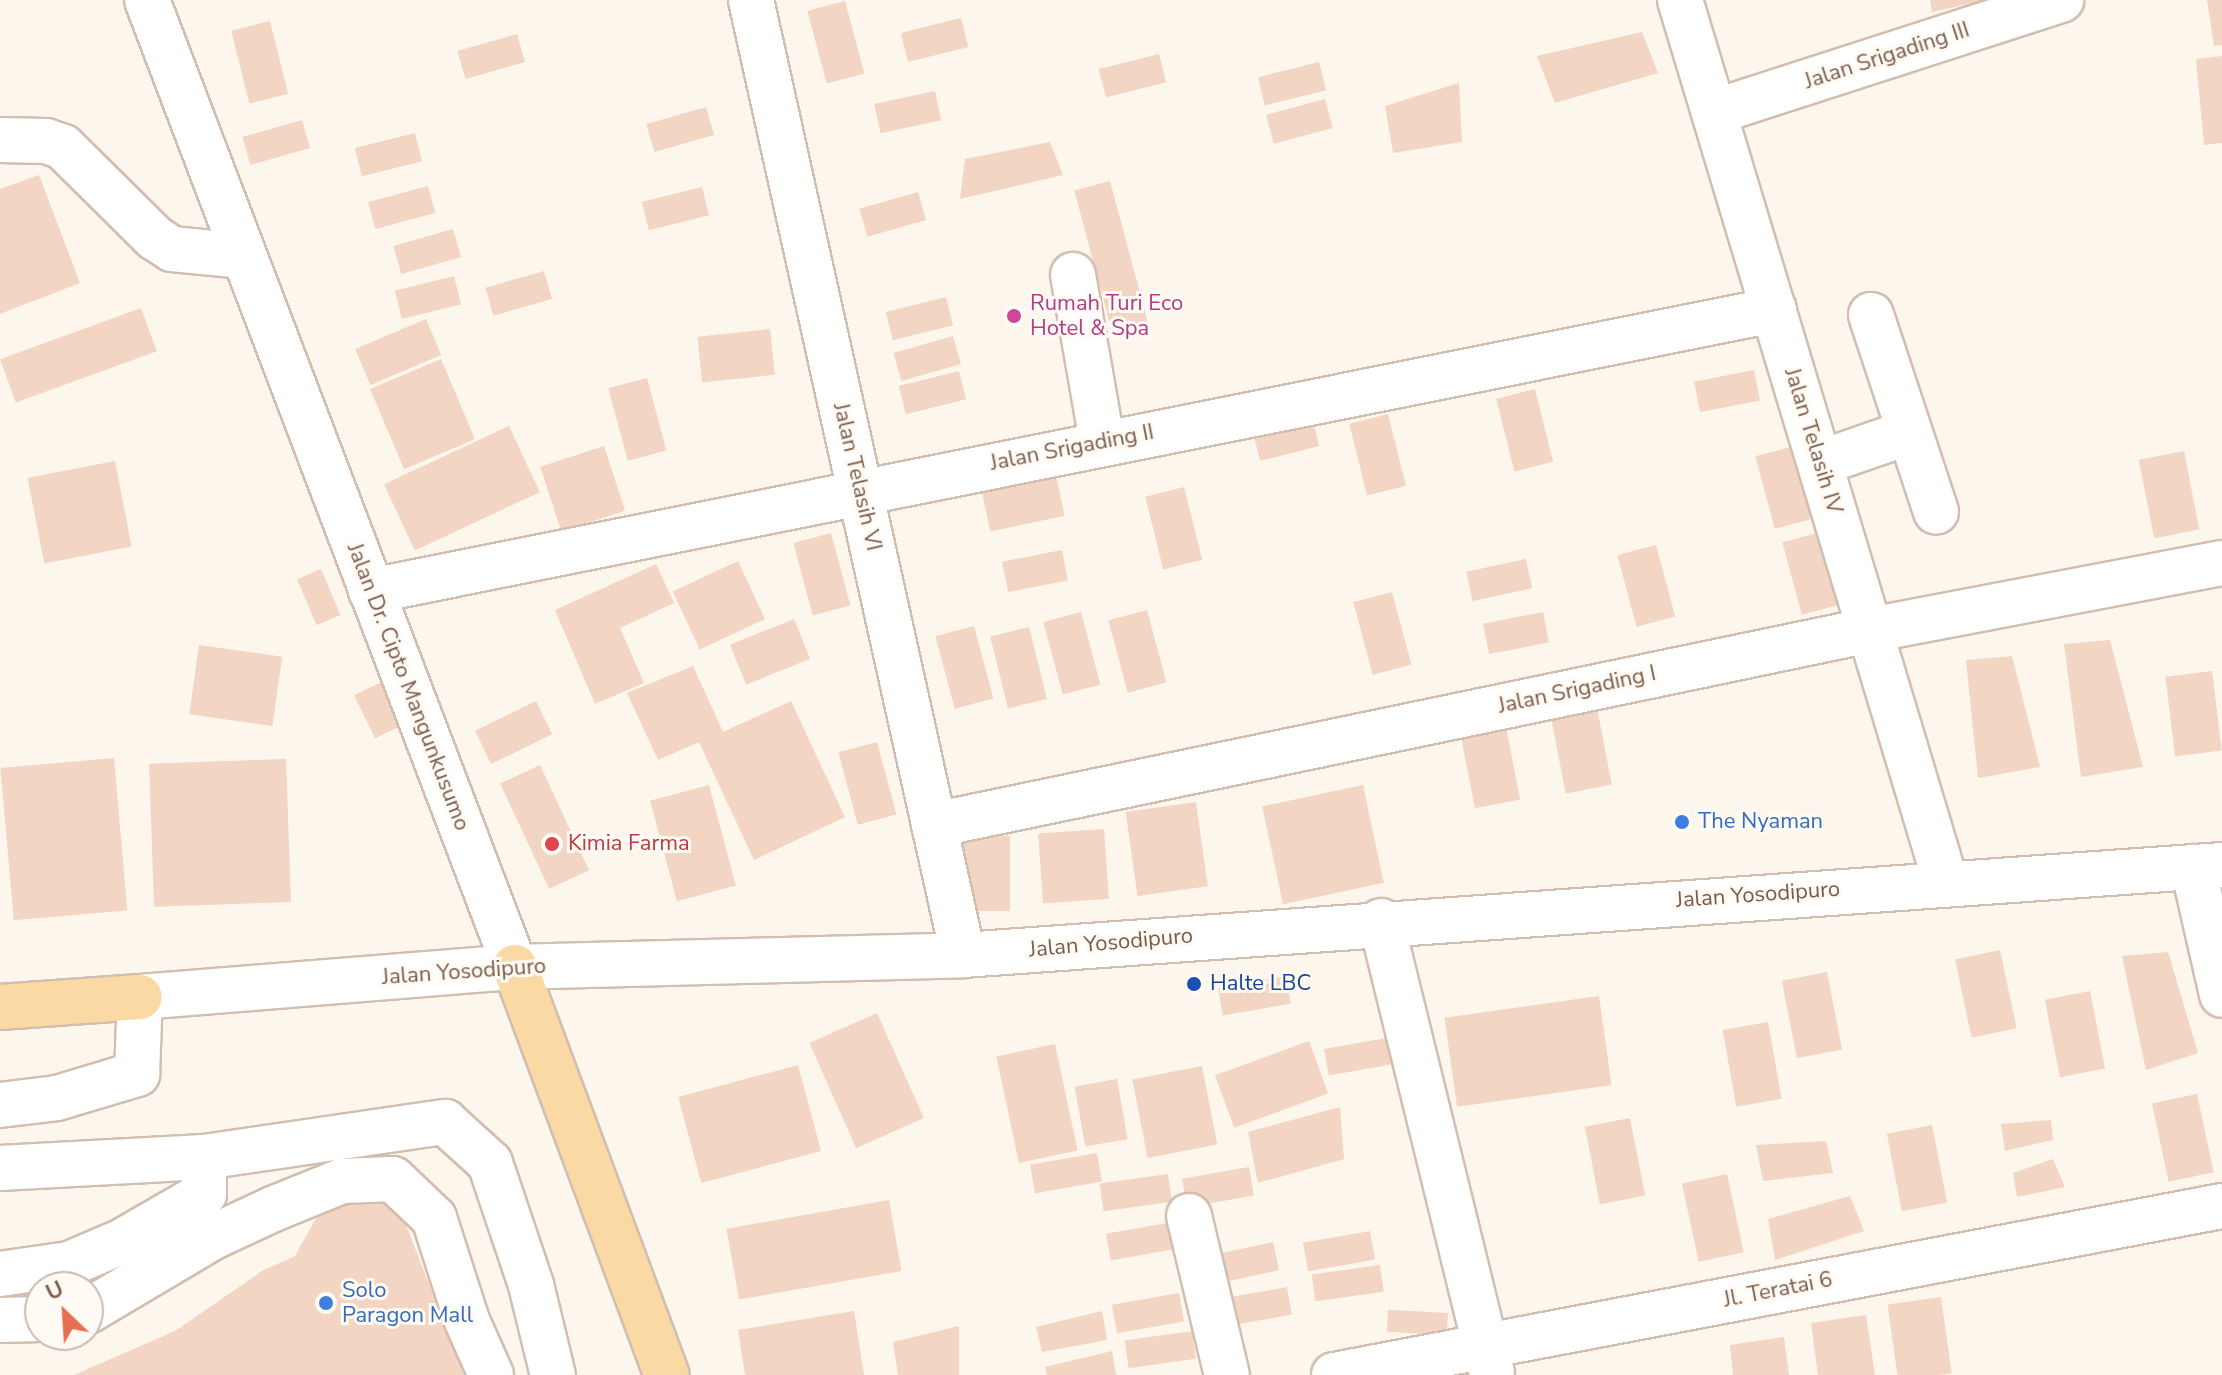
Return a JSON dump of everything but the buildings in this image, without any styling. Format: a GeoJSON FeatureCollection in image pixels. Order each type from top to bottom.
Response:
{"type":"FeatureCollection","features":[{"type":"Feature","properties":{"kind":"main road","name":"Jalan Dr. Cipto Mangunkusumo"},"geometry":{"type":"LineString","coordinates":[[515,967],[667,1375]]}},
{"type":"Feature","properties":{"kind":"main road","name":"Jalan Yosodipuro"},"geometry":{"type":"LineString","coordinates":[[0,1007],[139,1008]]}},
{"type":"Feature","properties":{"kind":"street","name":"Jalan Dr. Cipto Mangunkusumo"},"geometry":{"type":"LineString","coordinates":[[147,0],[515,967]]}},
{"type":"Feature","properties":{"kind":"street","name":"Jalan Telasih VI"},"geometry":{"type":"LineString","coordinates":[[751,0],[963,955]]}},
{"type":"Feature","properties":{"kind":"street","name":"Jalan Telasih IV"},"geometry":{"type":"LineString","coordinates":[[1680,0],[1946,883]]}},
{"type":"Feature","properties":{"kind":"street","name":"Jalan Srigading III"},"geometry":{"type":"LineString","coordinates":[[1714,112],[2061,0]]}},
{"type":"Feature","properties":{"kind":"street"},"geometry":{"type":"LineString","coordinates":[[0,140],[46,141],[63,147],[155,238],[172,249],[242,256]]}},
{"type":"Feature","properties":{"kind":"street"},"geometry":{"type":"LineString","coordinates":[[1073,275],[1102,442]]}},
{"type":"Feature","properties":{"kind":"street","name":"Jalan Srigading II"},"geometry":{"type":"LineString","coordinates":[[371,591],[860,489],[1774,310]]}},
{"type":"Feature","properties":{"kind":"street"},"geometry":{"type":"LineString","coordinates":[[1871,315],[1936,512]]}},
{"type":"Feature","properties":{"kind":"street"},"geometry":{"type":"LineString","coordinates":[[1820,463],[1909,432]]}},
{"type":"Feature","properties":{"kind":"street","name":"Jalan Srigading I"},"geometry":{"type":"LineString","coordinates":[[934,825],[1870,630],[2222,563]]}},
{"type":"Feature","properties":{"kind":"street"},"geometry":{"type":"LineString","coordinates":[[2207,866],[2222,995]]}},
{"type":"Feature","properties":{"kind":"street","name":"Jalan Yosodipuro"},"geometry":{"type":"LineString","coordinates":[[139,1008],[515,967],[963,955],[1381,921],[2207,866]]}},
{"type":"Feature","properties":{"kind":"street"},"geometry":{"type":"LineString","coordinates":[[1381,921],[1489,1361]]}},
{"type":"Feature","properties":{"kind":"street"},"geometry":{"type":"LineString","coordinates":[[0,1105],[57,1098],[137,1074],[139,1008]]}},
{"type":"Feature","properties":{"kind":"street"},"geometry":{"type":"LineString","coordinates":[[0,1168],[204,1157],[445,1122],[490,1163],[531,1285],[553,1375]]}},
{"type":"Feature","properties":{"kind":"street"},"geometry":{"type":"LineString","coordinates":[[0,1274],[69,1264],[123,1241],[204,1194],[204,1157]]}},
{"type":"Feature","properties":{"kind":"street"},"geometry":{"type":"LineString","coordinates":[[104,1302],[215,1236],[273,1209],[342,1181],[393,1179],[434,1218],[467,1321],[491,1375]]}},
{"type":"Feature","properties":{"kind":"street","name":"Jl. Teratai 6"},"geometry":{"type":"LineString","coordinates":[[1334,1375],[1489,1361],[2222,1206]]}},
{"type":"Feature","properties":{"kind":"street"},"geometry":{"type":"LineString","coordinates":[[1189,1216],[1227,1375]]}},
{"type":"Feature","properties":{"kind":"street"},"geometry":{"type":"LineString","coordinates":[[0,1320],[24,1319]]}},
{"type":"Feature","properties":{"kind":"place","name":"Rumah Turi Eco Hotel & Spa"},"geometry":{"type":"Point","coordinates":[1014,316]}},
{"type":"Feature","properties":{"kind":"place","name":"The Nyaman"},"geometry":{"type":"Point","coordinates":[1682,822]}},
{"type":"Feature","properties":{"kind":"place","name":"Kimia Farma"},"geometry":{"type":"Point","coordinates":[552,844]}},
{"type":"Feature","properties":{"kind":"place","name":"Halte LBC"},"geometry":{"type":"Point","coordinates":[1194,984]}},
{"type":"Feature","properties":{"kind":"place","name":"Solo Paragon Mall"},"geometry":{"type":"Point","coordinates":[326,1303]}}]}
